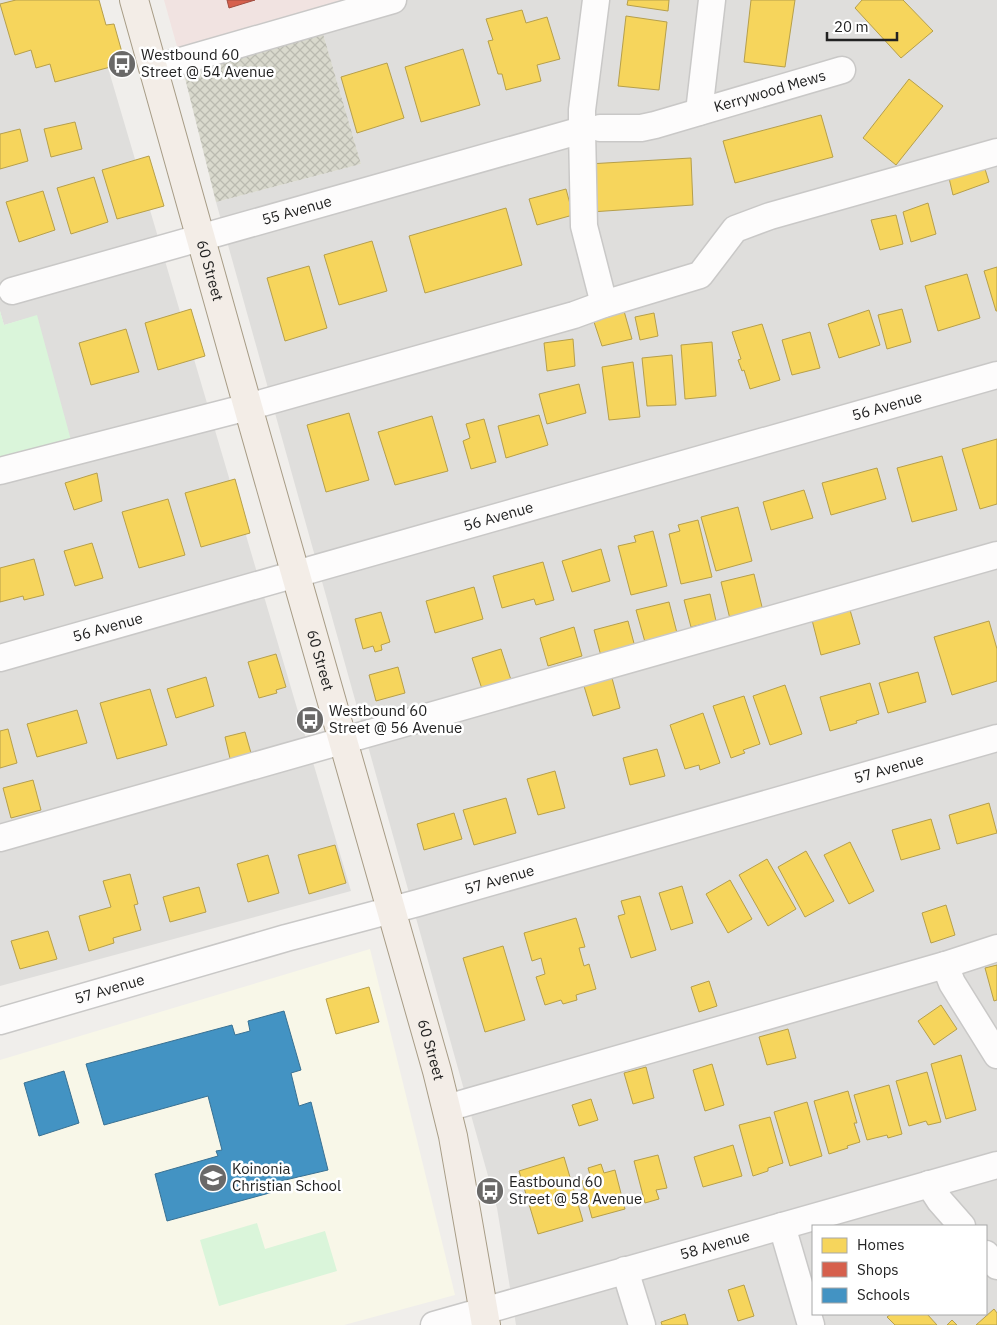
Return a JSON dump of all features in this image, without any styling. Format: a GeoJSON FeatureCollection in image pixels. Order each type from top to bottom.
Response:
{"type":"FeatureCollection","features":[{"type":"Feature","properties":{"kind":"main road","name":"60 Street"},"geometry":{"type":"LineString","coordinates":[[134,0],[447,1108],[485,1318]]}},
{"type":"Feature","properties":{"kind":"street"},"geometry":{"type":"LineString","coordinates":[[153,69],[393,0]]}},
{"type":"Feature","properties":{"kind":"street"},"geometry":{"type":"LineString","coordinates":[[596,0],[582,110],[591,129],[584,226],[604,304]]}},
{"type":"Feature","properties":{"kind":"street","name":"Kerrywood Mews"},"geometry":{"type":"LineString","coordinates":[[699,112],[712,0]]}},
{"type":"Feature","properties":{"kind":"street","name":"Kerrywood Mews"},"geometry":{"type":"LineString","coordinates":[[591,129],[641,128],[842,70]]}},
{"type":"Feature","properties":{"kind":"street","name":"55 Avenue"},"geometry":{"type":"LineString","coordinates":[[12,291],[591,129]]}},
{"type":"Feature","properties":{"kind":"street"},"geometry":{"type":"LineString","coordinates":[[0,472],[248,407],[574,315],[700,275],[735,229],[770,216],[997,152]]}},
{"type":"Feature","properties":{"kind":"street","name":"56 Avenue"},"geometry":{"type":"LineString","coordinates":[[0,658],[997,375]]}},
{"type":"Feature","properties":{"kind":"street"},"geometry":{"type":"LineString","coordinates":[[0,838],[343,739],[997,555]]}},
{"type":"Feature","properties":{"kind":"street","name":"57 Avenue"},"geometry":{"type":"LineString","coordinates":[[0,1021],[286,938],[392,910],[997,738]]}},
{"type":"Feature","properties":{"kind":"street"},"geometry":{"type":"LineString","coordinates":[[447,1108],[945,965],[997,948]]}},
{"type":"Feature","properties":{"kind":"street"},"geometry":{"type":"LineString","coordinates":[[945,965],[952,983],[997,1056]]}},
{"type":"Feature","properties":{"kind":"street","name":"58 Avenue"},"geometry":{"type":"LineString","coordinates":[[434,1325],[485,1318],[625,1270],[997,1165]]}},
{"type":"Feature","properties":{"kind":"street"},"geometry":{"type":"LineString","coordinates":[[929,1184],[940,1202],[961,1225]]}},
{"type":"Feature","properties":{"kind":"street"},"geometry":{"type":"LineString","coordinates":[[782,1226],[811,1325]]}},
{"type":"Feature","properties":{"kind":"street"},"geometry":{"type":"LineString","coordinates":[[987,1255],[997,1266]]}},
{"type":"Feature","properties":{"kind":"street"},"geometry":{"type":"LineString","coordinates":[[625,1270],[642,1325]]}},
{"type":"Feature","properties":{"kind":"shaded area"},"geometry":{"type":"Polygon","coordinates":[[[0,0],[88,0],[351,891],[0,986],[0,464],[36,316],[4,325],[0,311],[0,0]]]}},
{"type":"Feature","properties":{"kind":"shaded area"},"geometry":{"type":"Polygon","coordinates":[[[164,0],[371,0],[178,50],[164,0]]]}},
{"type":"Feature","properties":{"kind":"shaded area"},"geometry":{"type":"Polygon","coordinates":[[[371,0],[997,0],[997,1325],[516,1325],[497,1208],[216,202],[361,164],[317,13],[371,0]]]}},
{"type":"Feature","properties":{"kind":"shaded area"},"geometry":{"type":"Polygon","coordinates":[[[317,13],[361,164],[216,202],[178,50],[317,13]]]}},
{"type":"Feature","properties":{"kind":"shaded area","name":"Koinonia Christian School"},"geometry":{"type":"Polygon","coordinates":[[[370,949],[455,1295],[344,1325],[0,1325],[0,1060],[370,949]]]}},
{"type":"Feature","properties":{"kind":"green space"},"geometry":{"type":"Polygon","coordinates":[[[0,311],[4,325],[37,315],[72,444],[0,463],[0,311]]]}},
{"type":"Feature","properties":{"kind":"green space"},"geometry":{"type":"Polygon","coordinates":[[[257,1223],[265,1249],[325,1231],[337,1271],[219,1306],[200,1240],[257,1223]]]}},
{"type":"Feature","properties":{"kind":"building: Homes"},"geometry":{"type":"Polygon","coordinates":[[[16,0],[99,0],[106,25],[114,24],[125,63],[55,82],[50,64],[36,68],[31,50],[15,55],[0,4],[16,0]]]}},
{"type":"Feature","properties":{"kind":"building: Homes"},"geometry":{"type":"Polygon","coordinates":[[[628,0],[669,0],[668,11],[627,5],[628,0]]]}},
{"type":"Feature","properties":{"kind":"building: Homes"},"geometry":{"type":"Polygon","coordinates":[[[751,0],[795,0],[785,67],[744,62],[751,0]]]}},
{"type":"Feature","properties":{"kind":"building: Homes"},"geometry":{"type":"Polygon","coordinates":[[[862,0],[903,0],[933,31],[901,58],[855,8],[862,0]]]}},
{"type":"Feature","properties":{"kind":"building: Homes"},"geometry":{"type":"Polygon","coordinates":[[[522,10],[526,23],[547,17],[560,59],[537,65],[541,81],[506,90],[502,74],[498,74],[488,41],[493,40],[486,19],[522,10]]]}},
{"type":"Feature","properties":{"kind":"building: Homes"},"geometry":{"type":"Polygon","coordinates":[[[626,16],[667,22],[659,90],[618,86],[626,16]]]}},
{"type":"Feature","properties":{"kind":"building: Homes"},"geometry":{"type":"Polygon","coordinates":[[[463,49],[480,105],[421,122],[405,67],[463,49]]]}},
{"type":"Feature","properties":{"kind":"building: Homes"},"geometry":{"type":"Polygon","coordinates":[[[387,63],[404,118],[357,133],[341,77],[387,63]]]}},
{"type":"Feature","properties":{"kind":"building: Homes"},"geometry":{"type":"Polygon","coordinates":[[[909,79],[943,106],[896,165],[863,138],[909,79]]]}},
{"type":"Feature","properties":{"kind":"building: Homes"},"geometry":{"type":"Polygon","coordinates":[[[821,115],[833,157],[735,183],[723,141],[821,115]]]}},
{"type":"Feature","properties":{"kind":"building: Homes"},"geometry":{"type":"Polygon","coordinates":[[[75,122],[82,149],[51,157],[44,129],[75,122]]]}},
{"type":"Feature","properties":{"kind":"building: Homes"},"geometry":{"type":"Polygon","coordinates":[[[20,129],[28,161],[0,169],[0,134],[20,129]]]}},
{"type":"Feature","properties":{"kind":"building: Homes"},"geometry":{"type":"Polygon","coordinates":[[[149,156],[164,206],[117,219],[102,170],[149,156]]]}},
{"type":"Feature","properties":{"kind":"building: Homes"},"geometry":{"type":"Polygon","coordinates":[[[691,158],[693,205],[591,212],[588,164],[691,158]]]}},
{"type":"Feature","properties":{"kind":"building: Homes"},"geometry":{"type":"Polygon","coordinates":[[[985,169],[989,182],[953,195],[949,178],[985,169]]]}},
{"type":"Feature","properties":{"kind":"building: Homes"},"geometry":{"type":"Polygon","coordinates":[[[94,177],[108,222],[71,234],[57,188],[94,177]]]}},
{"type":"Feature","properties":{"kind":"building: Homes"},"geometry":{"type":"Polygon","coordinates":[[[566,189],[573,215],[537,225],[529,199],[566,189]]]}},
{"type":"Feature","properties":{"kind":"building: Homes"},"geometry":{"type":"Polygon","coordinates":[[[43,191],[55,230],[19,242],[6,202],[43,191]]]}},
{"type":"Feature","properties":{"kind":"building: Homes"},"geometry":{"type":"Polygon","coordinates":[[[928,203],[936,234],[911,242],[903,212],[928,203]]]}},
{"type":"Feature","properties":{"kind":"building: Homes"},"geometry":{"type":"Polygon","coordinates":[[[506,208],[522,265],[425,293],[409,236],[506,208]]]}},
{"type":"Feature","properties":{"kind":"building: Homes"},"geometry":{"type":"Polygon","coordinates":[[[896,215],[903,244],[880,250],[871,220],[896,215]]]}},
{"type":"Feature","properties":{"kind":"building: Homes"},"geometry":{"type":"Polygon","coordinates":[[[372,241],[387,291],[339,305],[324,255],[372,241]]]}},
{"type":"Feature","properties":{"kind":"building: Homes"},"geometry":{"type":"Polygon","coordinates":[[[309,266],[327,328],[285,341],[267,278],[309,266]]]}},
{"type":"Feature","properties":{"kind":"building: Homes"},"geometry":{"type":"Polygon","coordinates":[[[997,267],[997,311],[996,311],[984,271],[997,267]]]}},
{"type":"Feature","properties":{"kind":"building: Homes"},"geometry":{"type":"Polygon","coordinates":[[[967,274],[980,318],[938,331],[925,286],[967,274]]]}},
{"type":"Feature","properties":{"kind":"building: Homes"},"geometry":{"type":"Polygon","coordinates":[[[191,309],[205,356],[158,370],[145,323],[191,309]]]}},
{"type":"Feature","properties":{"kind":"building: Homes"},"geometry":{"type":"Polygon","coordinates":[[[902,309],[911,342],[887,349],[878,315],[902,309]]]}},
{"type":"Feature","properties":{"kind":"building: Homes"},"geometry":{"type":"Polygon","coordinates":[[[869,310],[880,345],[839,358],[828,324],[869,310]]]}},
{"type":"Feature","properties":{"kind":"building: Homes"},"geometry":{"type":"Polygon","coordinates":[[[624,311],[632,339],[602,346],[594,322],[624,311]]]}},
{"type":"Feature","properties":{"kind":"building: Homes"},"geometry":{"type":"Polygon","coordinates":[[[654,313],[658,336],[640,340],[635,317],[654,313]]]}},
{"type":"Feature","properties":{"kind":"building: Homes"},"geometry":{"type":"Polygon","coordinates":[[[762,324],[780,380],[750,389],[744,370],[742,371],[738,360],[741,359],[732,332],[762,324]]]}},
{"type":"Feature","properties":{"kind":"building: Homes"},"geometry":{"type":"Polygon","coordinates":[[[126,329],[139,372],[91,385],[79,343],[126,329]]]}},
{"type":"Feature","properties":{"kind":"building: Homes"},"geometry":{"type":"Polygon","coordinates":[[[810,332],[820,368],[792,375],[782,340],[810,332]]]}},
{"type":"Feature","properties":{"kind":"building: Homes"},"geometry":{"type":"Polygon","coordinates":[[[573,339],[575,366],[547,371],[544,343],[573,339]]]}},
{"type":"Feature","properties":{"kind":"building: Homes"},"geometry":{"type":"Polygon","coordinates":[[[712,342],[716,396],[685,399],[681,345],[712,342]]]}},
{"type":"Feature","properties":{"kind":"building: Homes"},"geometry":{"type":"Polygon","coordinates":[[[672,355],[676,405],[647,406],[642,358],[672,355]]]}},
{"type":"Feature","properties":{"kind":"building: Homes"},"geometry":{"type":"Polygon","coordinates":[[[633,362],[640,417],[609,420],[602,367],[633,362]]]}},
{"type":"Feature","properties":{"kind":"building: Homes"},"geometry":{"type":"Polygon","coordinates":[[[579,384],[586,413],[547,424],[539,394],[579,384]]]}},
{"type":"Feature","properties":{"kind":"building: Homes"},"geometry":{"type":"Polygon","coordinates":[[[349,413],[369,480],[326,492],[307,425],[349,413]]]}},
{"type":"Feature","properties":{"kind":"building: Homes"},"geometry":{"type":"Polygon","coordinates":[[[539,415],[548,445],[506,458],[498,426],[539,415]]]}},
{"type":"Feature","properties":{"kind":"building: Homes"},"geometry":{"type":"Polygon","coordinates":[[[432,416],[448,471],[395,485],[378,432],[432,416]]]}},
{"type":"Feature","properties":{"kind":"building: Homes"},"geometry":{"type":"Polygon","coordinates":[[[484,419],[496,462],[471,469],[463,441],[470,438],[466,424],[484,419]]]}},
{"type":"Feature","properties":{"kind":"building: Homes"},"geometry":{"type":"Polygon","coordinates":[[[997,439],[997,504],[980,509],[962,449],[997,439]]]}},
{"type":"Feature","properties":{"kind":"building: Homes"},"geometry":{"type":"Polygon","coordinates":[[[942,456],[957,510],[912,522],[897,468],[942,456]]]}},
{"type":"Feature","properties":{"kind":"building: Homes"},"geometry":{"type":"Polygon","coordinates":[[[877,468],[886,499],[831,515],[822,483],[877,468]]]}},
{"type":"Feature","properties":{"kind":"building: Homes"},"geometry":{"type":"Polygon","coordinates":[[[97,473],[102,501],[74,510],[65,483],[97,473]]]}},
{"type":"Feature","properties":{"kind":"building: Homes"},"geometry":{"type":"Polygon","coordinates":[[[235,479],[250,533],[201,547],[185,493],[235,479]]]}},
{"type":"Feature","properties":{"kind":"building: Homes"},"geometry":{"type":"Polygon","coordinates":[[[804,490],[813,518],[771,530],[763,502],[804,490]]]}},
{"type":"Feature","properties":{"kind":"building: Homes"},"geometry":{"type":"Polygon","coordinates":[[[168,499],[185,555],[139,568],[122,512],[168,499]]]}},
{"type":"Feature","properties":{"kind":"building: Homes"},"geometry":{"type":"Polygon","coordinates":[[[738,507],[752,561],[716,571],[701,517],[738,507]]]}},
{"type":"Feature","properties":{"kind":"building: Homes"},"geometry":{"type":"Polygon","coordinates":[[[698,520],[712,577],[681,584],[669,534],[680,531],[678,525],[698,520]]]}},
{"type":"Feature","properties":{"kind":"building: Homes"},"geometry":{"type":"Polygon","coordinates":[[[653,531],[667,586],[631,595],[618,546],[636,542],[634,536],[653,531]]]}},
{"type":"Feature","properties":{"kind":"building: Homes"},"geometry":{"type":"Polygon","coordinates":[[[92,543],[103,578],[75,586],[64,551],[92,543]]]}},
{"type":"Feature","properties":{"kind":"building: Homes"},"geometry":{"type":"Polygon","coordinates":[[[601,549],[610,581],[572,592],[562,561],[601,549]]]}},
{"type":"Feature","properties":{"kind":"building: Homes"},"geometry":{"type":"Polygon","coordinates":[[[34,559],[44,595],[24,600],[23,596],[0,602],[0,568],[34,559]]]}},
{"type":"Feature","properties":{"kind":"building: Homes"},"geometry":{"type":"Polygon","coordinates":[[[543,562],[554,600],[536,605],[534,599],[502,608],[493,576],[543,562]]]}},
{"type":"Feature","properties":{"kind":"building: Homes"},"geometry":{"type":"Polygon","coordinates":[[[754,574],[763,611],[730,619],[721,582],[754,574]]]}},
{"type":"Feature","properties":{"kind":"building: Homes"},"geometry":{"type":"Polygon","coordinates":[[[474,587],[483,619],[435,633],[426,601],[474,587]]]}},
{"type":"Feature","properties":{"kind":"building: Homes"},"geometry":{"type":"Polygon","coordinates":[[[710,594],[716,621],[691,627],[684,600],[710,594]]]}},
{"type":"Feature","properties":{"kind":"building: Homes"},"geometry":{"type":"Polygon","coordinates":[[[669,602],[677,633],[645,642],[636,610],[669,602]]]}},
{"type":"Feature","properties":{"kind":"building: Homes"},"geometry":{"type":"Polygon","coordinates":[[[850,610],[860,644],[821,655],[812,620],[850,610]]]}},
{"type":"Feature","properties":{"kind":"building: Homes"},"geometry":{"type":"Polygon","coordinates":[[[381,612],[390,642],[381,645],[382,650],[375,652],[373,646],[363,649],[355,619],[381,612]]]}},
{"type":"Feature","properties":{"kind":"building: Homes"},"geometry":{"type":"Polygon","coordinates":[[[628,621],[635,647],[601,656],[594,630],[628,621]]]}},
{"type":"Feature","properties":{"kind":"building: Homes"},"geometry":{"type":"Polygon","coordinates":[[[989,621],[997,649],[997,681],[952,695],[934,637],[989,621]]]}},
{"type":"Feature","properties":{"kind":"building: Homes"},"geometry":{"type":"Polygon","coordinates":[[[574,627],[582,656],[548,666],[540,638],[574,627]]]}},
{"type":"Feature","properties":{"kind":"building: Homes"},"geometry":{"type":"Polygon","coordinates":[[[501,649],[511,680],[482,689],[472,658],[501,649]]]}},
{"type":"Feature","properties":{"kind":"building: Homes"},"geometry":{"type":"Polygon","coordinates":[[[276,654],[286,687],[276,690],[277,693],[259,698],[248,662],[276,654]]]}},
{"type":"Feature","properties":{"kind":"building: Homes"},"geometry":{"type":"Polygon","coordinates":[[[398,667],[405,693],[376,701],[369,675],[398,667]]]}},
{"type":"Feature","properties":{"kind":"building: Homes"},"geometry":{"type":"Polygon","coordinates":[[[918,672],[926,702],[888,713],[879,683],[918,672]]]}},
{"type":"Feature","properties":{"kind":"building: Homes"},"geometry":{"type":"Polygon","coordinates":[[[206,677],[214,706],[176,718],[167,689],[206,677]]]}},
{"type":"Feature","properties":{"kind":"building: Homes"},"geometry":{"type":"Polygon","coordinates":[[[612,678],[620,708],[593,716],[584,686],[612,678]]]}},
{"type":"Feature","properties":{"kind":"building: Homes"},"geometry":{"type":"Polygon","coordinates":[[[870,683],[879,714],[830,731],[820,697],[870,683]]]}},
{"type":"Feature","properties":{"kind":"building: Homes"},"geometry":{"type":"Polygon","coordinates":[[[785,685],[802,734],[770,745],[753,696],[785,685]]]}},
{"type":"Feature","properties":{"kind":"building: Homes"},"geometry":{"type":"Polygon","coordinates":[[[150,689],[167,745],[117,759],[100,703],[150,689]]]}},
{"type":"Feature","properties":{"kind":"building: Homes"},"geometry":{"type":"Polygon","coordinates":[[[744,696],[760,744],[743,750],[745,753],[731,758],[713,706],[744,696]]]}},
{"type":"Feature","properties":{"kind":"building: Homes"},"geometry":{"type":"Polygon","coordinates":[[[77,710],[87,743],[37,757],[27,724],[77,710]]]}},
{"type":"Feature","properties":{"kind":"building: Homes"},"geometry":{"type":"Polygon","coordinates":[[[703,713],[720,763],[700,770],[699,765],[685,769],[670,725],[703,713]]]}},
{"type":"Feature","properties":{"kind":"building: Homes"},"geometry":{"type":"Polygon","coordinates":[[[8,729],[17,763],[0,768],[0,731],[8,729]]]}},
{"type":"Feature","properties":{"kind":"building: Homes"},"geometry":{"type":"Polygon","coordinates":[[[245,732],[253,760],[232,767],[225,737],[245,732]]]}},
{"type":"Feature","properties":{"kind":"building: Homes"},"geometry":{"type":"Polygon","coordinates":[[[657,749],[665,776],[630,785],[623,758],[657,749]]]}},
{"type":"Feature","properties":{"kind":"building: Homes"},"geometry":{"type":"Polygon","coordinates":[[[555,771],[565,808],[538,815],[527,779],[555,771]]]}},
{"type":"Feature","properties":{"kind":"building: Homes"},"geometry":{"type":"Polygon","coordinates":[[[33,780],[41,810],[11,818],[3,788],[33,780]]]}},
{"type":"Feature","properties":{"kind":"building: Homes"},"geometry":{"type":"Polygon","coordinates":[[[506,798],[516,833],[474,845],[463,810],[506,798]]]}},
{"type":"Feature","properties":{"kind":"building: Homes"},"geometry":{"type":"Polygon","coordinates":[[[989,803],[997,833],[957,844],[949,815],[989,803]]]}},
{"type":"Feature","properties":{"kind":"building: Homes"},"geometry":{"type":"Polygon","coordinates":[[[454,813],[462,839],[424,850],[417,824],[454,813]]]}},
{"type":"Feature","properties":{"kind":"building: Homes"},"geometry":{"type":"Polygon","coordinates":[[[931,819],[940,849],[901,860],[892,830],[931,819]]]}},
{"type":"Feature","properties":{"kind":"building: Homes"},"geometry":{"type":"Polygon","coordinates":[[[850,842],[874,891],[849,904],[824,855],[850,842]]]}},
{"type":"Feature","properties":{"kind":"building: Homes"},"geometry":{"type":"Polygon","coordinates":[[[335,845],[346,883],[309,894],[298,855],[335,845]]]}},
{"type":"Feature","properties":{"kind":"building: Homes"},"geometry":{"type":"Polygon","coordinates":[[[806,851],[834,901],[805,917],[778,867],[806,851]]]}},
{"type":"Feature","properties":{"kind":"building: Homes"},"geometry":{"type":"Polygon","coordinates":[[[268,855],[279,893],[248,902],[237,864],[268,855]]]}},
{"type":"Feature","properties":{"kind":"building: Homes"},"geometry":{"type":"Polygon","coordinates":[[[767,859],[796,909],[768,926],[739,875],[767,859]]]}},
{"type":"Feature","properties":{"kind":"building: Homes"},"geometry":{"type":"Polygon","coordinates":[[[130,874],[138,904],[134,905],[141,930],[113,938],[114,943],[89,951],[79,916],[111,907],[103,881],[130,874]]]}},
{"type":"Feature","properties":{"kind":"building: Homes"},"geometry":{"type":"Polygon","coordinates":[[[730,880],[752,919],[728,933],[706,894],[730,880]]]}},
{"type":"Feature","properties":{"kind":"building: Homes"},"geometry":{"type":"Polygon","coordinates":[[[682,886],[693,923],[671,930],[659,893],[682,886]]]}},
{"type":"Feature","properties":{"kind":"building: Homes"},"geometry":{"type":"Polygon","coordinates":[[[199,887],[206,912],[170,922],[163,897],[199,887]]]}},
{"type":"Feature","properties":{"kind":"building: Homes"},"geometry":{"type":"Polygon","coordinates":[[[640,896],[656,950],[631,958],[618,916],[625,914],[621,901],[640,896]]]}},
{"type":"Feature","properties":{"kind":"building: Homes"},"geometry":{"type":"Polygon","coordinates":[[[946,905],[955,935],[931,943],[922,913],[946,905]]]}},
{"type":"Feature","properties":{"kind":"building: Homes"},"geometry":{"type":"Polygon","coordinates":[[[576,918],[585,947],[579,948],[584,966],[589,964],[596,989],[576,995],[577,1000],[563,1004],[561,1000],[545,1005],[536,977],[545,974],[541,958],[532,961],[524,933],[576,918]]]}},
{"type":"Feature","properties":{"kind":"building: Homes"},"geometry":{"type":"Polygon","coordinates":[[[48,931],[57,959],[20,969],[11,941],[48,931]]]}},
{"type":"Feature","properties":{"kind":"building: Homes"},"geometry":{"type":"Polygon","coordinates":[[[503,946],[525,1020],[485,1032],[463,958],[503,946]]]}},
{"type":"Feature","properties":{"kind":"building: Homes"},"geometry":{"type":"Polygon","coordinates":[[[997,965],[997,1000],[994,1001],[985,968],[997,965]]]}},
{"type":"Feature","properties":{"kind":"building: Homes"},"geometry":{"type":"Polygon","coordinates":[[[709,981],[717,1006],[699,1012],[691,987],[709,981]]]}},
{"type":"Feature","properties":{"kind":"building: Homes"},"geometry":{"type":"Polygon","coordinates":[[[369,987],[379,1022],[336,1034],[326,999],[369,987]]]}},
{"type":"Feature","properties":{"kind":"building: Homes"},"geometry":{"type":"Polygon","coordinates":[[[941,1005],[957,1029],[934,1045],[918,1021],[941,1005]]]}},
{"type":"Feature","properties":{"kind":"building: Homes"},"geometry":{"type":"Polygon","coordinates":[[[788,1029],[796,1058],[767,1065],[759,1037],[788,1029]]]}},
{"type":"Feature","properties":{"kind":"building: Homes"},"geometry":{"type":"Polygon","coordinates":[[[961,1055],[976,1110],[946,1119],[931,1064],[961,1055]]]}},
{"type":"Feature","properties":{"kind":"building: Homes"},"geometry":{"type":"Polygon","coordinates":[[[712,1064],[724,1105],[705,1111],[693,1070],[712,1064]]]}},
{"type":"Feature","properties":{"kind":"building: Homes"},"geometry":{"type":"Polygon","coordinates":[[[646,1067],[654,1098],[633,1104],[624,1073],[646,1067]]]}},
{"type":"Feature","properties":{"kind":"building: Homes"},"geometry":{"type":"Polygon","coordinates":[[[927,1072],[941,1122],[928,1125],[926,1121],[909,1126],[896,1081],[927,1072]]]}},
{"type":"Feature","properties":{"kind":"building: Homes"},"geometry":{"type":"Polygon","coordinates":[[[889,1085],[902,1134],[888,1138],[887,1135],[867,1140],[854,1095],[889,1085]]]}},
{"type":"Feature","properties":{"kind":"building: Homes"},"geometry":{"type":"Polygon","coordinates":[[[848,1091],[860,1142],[829,1154],[814,1101],[848,1091]]]}},
{"type":"Feature","properties":{"kind":"building: Homes"},"geometry":{"type":"Polygon","coordinates":[[[591,1099],[598,1120],[579,1126],[572,1105],[591,1099]]]}},
{"type":"Feature","properties":{"kind":"building: Homes"},"geometry":{"type":"Polygon","coordinates":[[[807,1102],[822,1156],[790,1166],[774,1112],[807,1102]]]}},
{"type":"Feature","properties":{"kind":"building: Homes"},"geometry":{"type":"Polygon","coordinates":[[[770,1117],[783,1163],[753,1176],[739,1125],[770,1117]]]}},
{"type":"Feature","properties":{"kind":"building: Homes"},"geometry":{"type":"Polygon","coordinates":[[[733,1145],[742,1176],[703,1187],[694,1157],[733,1145]]]}},
{"type":"Feature","properties":{"kind":"building: Homes"},"geometry":{"type":"Polygon","coordinates":[[[658,1155],[667,1188],[656,1190],[659,1199],[645,1203],[634,1161],[658,1155]]]}},
{"type":"Feature","properties":{"kind":"building: Homes"},"geometry":{"type":"Polygon","coordinates":[[[564,1157],[583,1221],[538,1234],[519,1171],[564,1157]]]}},
{"type":"Feature","properties":{"kind":"building: Homes"},"geometry":{"type":"Polygon","coordinates":[[[601,1164],[604,1173],[615,1170],[625,1209],[592,1218],[582,1181],[591,1178],[588,1168],[601,1164]]]}},
{"type":"Feature","properties":{"kind":"building: Homes"},"geometry":{"type":"Polygon","coordinates":[[[744,1285],[754,1316],[738,1321],[728,1290],[744,1285]]]}},
{"type":"Feature","properties":{"kind":"building: Homes"},"geometry":{"type":"Polygon","coordinates":[[[994,1309],[997,1313],[997,1325],[976,1325],[994,1309]]]}},
{"type":"Feature","properties":{"kind":"building: Homes"},"geometry":{"type":"Polygon","coordinates":[[[685,1314],[688,1325],[662,1325],[661,1322],[685,1314]]]}},
{"type":"Feature","properties":{"kind":"building: Homes"},"geometry":{"type":"Polygon","coordinates":[[[890,1315],[928,1315],[937,1325],[895,1325],[887,1317],[890,1315]]]}},
{"type":"Feature","properties":{"kind":"building: Homes"},"geometry":{"type":"Polygon","coordinates":[[[952,1320],[957,1325],[947,1325],[952,1320]]]}},
{"type":"Feature","properties":{"kind":"building: Shops"},"geometry":{"type":"Polygon","coordinates":[[[227,0],[255,0],[229,8],[227,0]]]}},
{"type":"Feature","properties":{"kind":"building: Schools"},"geometry":{"type":"Polygon","coordinates":[[[284,1011],[301,1070],[291,1073],[299,1106],[311,1102],[328,1170],[281,1181],[284,1189],[167,1221],[155,1174],[218,1156],[216,1151],[222,1150],[208,1096],[104,1125],[86,1064],[232,1025],[235,1035],[250,1031],[248,1021],[284,1011]]]}},
{"type":"Feature","properties":{"kind":"building: Schools"},"geometry":{"type":"Polygon","coordinates":[[[64,1071],[79,1123],[39,1136],[24,1083],[64,1071]]]}},
{"type":"Feature","properties":{"kind":"place","name":"Westbound 60 Street @ 54 Avenue"},"geometry":{"type":"Point","coordinates":[122,64]}},
{"type":"Feature","properties":{"kind":"place","name":"Westbound 60 Street @ 56 Avenue"},"geometry":{"type":"Point","coordinates":[310,720]}},
{"type":"Feature","properties":{"kind":"place","name":"Koinonia Christian School"},"geometry":{"type":"Point","coordinates":[213,1178]}},
{"type":"Feature","properties":{"kind":"place","name":"Eastbound 60 Street @ 58 Avenue"},"geometry":{"type":"Point","coordinates":[490,1191]}}]}
